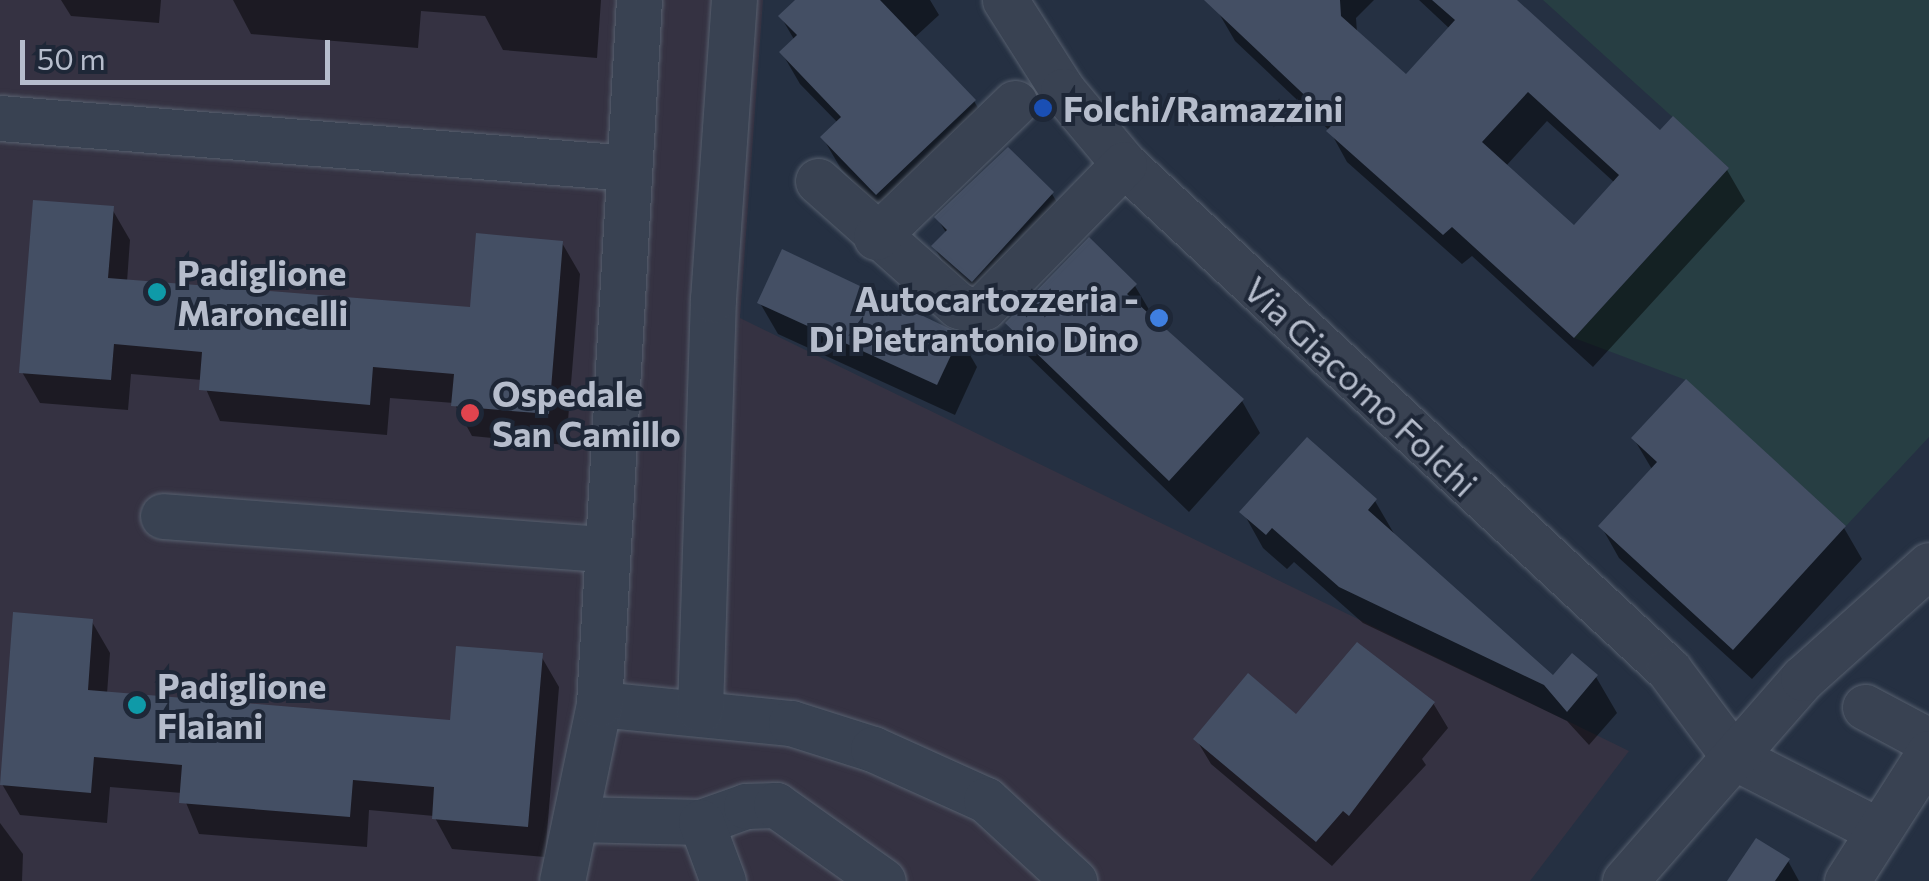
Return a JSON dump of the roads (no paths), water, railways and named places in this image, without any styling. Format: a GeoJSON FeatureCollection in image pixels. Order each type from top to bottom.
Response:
{"type":"FeatureCollection","features":[{"type":"Feature","properties":{"kind":"street"},"geometry":{"type":"LineString","coordinates":[[562,881],[600,704],[639,0]]}},
{"type":"Feature","properties":{"kind":"street"},"geometry":{"type":"LineString","coordinates":[[700,710],[713,299],[734,0]]}},
{"type":"Feature","properties":{"kind":"street","name":"Via Giacomo Folchi"},"geometry":{"type":"LineString","coordinates":[[1005,0],[1063,92],[1124,164],[1669,670],[1734,757]]}},
{"type":"Feature","properties":{"kind":"street"},"geometry":{"type":"LineString","coordinates":[[876,236],[1014,102]]}},
{"type":"Feature","properties":{"kind":"street"},"geometry":{"type":"LineString","coordinates":[[0,118],[629,168]]}},
{"type":"Feature","properties":{"kind":"street"},"geometry":{"type":"LineString","coordinates":[[818,182],[959,306],[984,307],[1124,164]]}},
{"type":"Feature","properties":{"kind":"street"},"geometry":{"type":"LineString","coordinates":[[163,516],[606,549]]}},
{"type":"Feature","properties":{"kind":"street"},"geometry":{"type":"LineString","coordinates":[[1624,881],[1804,678],[1929,564]]}},
{"type":"Feature","properties":{"kind":"street"},"geometry":{"type":"LineString","coordinates":[[600,704],[700,710],[820,730],[923,768],[986,800],[1074,881]]}},
{"type":"Feature","properties":{"kind":"street"},"geometry":{"type":"LineString","coordinates":[[1865,707],[1929,741]]}},
{"type":"Feature","properties":{"kind":"street"},"geometry":{"type":"LineString","coordinates":[[1847,881],[1929,753]]}},
{"type":"Feature","properties":{"kind":"street"},"geometry":{"type":"LineString","coordinates":[[1734,757],[1877,830]]}},
{"type":"Feature","properties":{"kind":"street"},"geometry":{"type":"LineString","coordinates":[[576,818],[701,822],[746,806],[776,805],[883,881]]}},
{"type":"Feature","properties":{"kind":"street"},"geometry":{"type":"LineString","coordinates":[[701,822],[723,881]]}},
{"type":"Feature","properties":{"kind":"place","name":"Folchi/Ramazzini"},"geometry":{"type":"Point","coordinates":[1043,108]}},
{"type":"Feature","properties":{"kind":"place","name":"Padiglione Maroncelli"},"geometry":{"type":"Point","coordinates":[157,292]}},
{"type":"Feature","properties":{"kind":"place","name":"Autocartozzeria - Di Pietrantonio Dino"},"geometry":{"type":"Point","coordinates":[1159,318]}},
{"type":"Feature","properties":{"kind":"place","name":"Ospedale San Camillo"},"geometry":{"type":"Point","coordinates":[470,413]}},
{"type":"Feature","properties":{"kind":"place","name":"Padiglione Flaiani"},"geometry":{"type":"Point","coordinates":[137,705]}}]}
